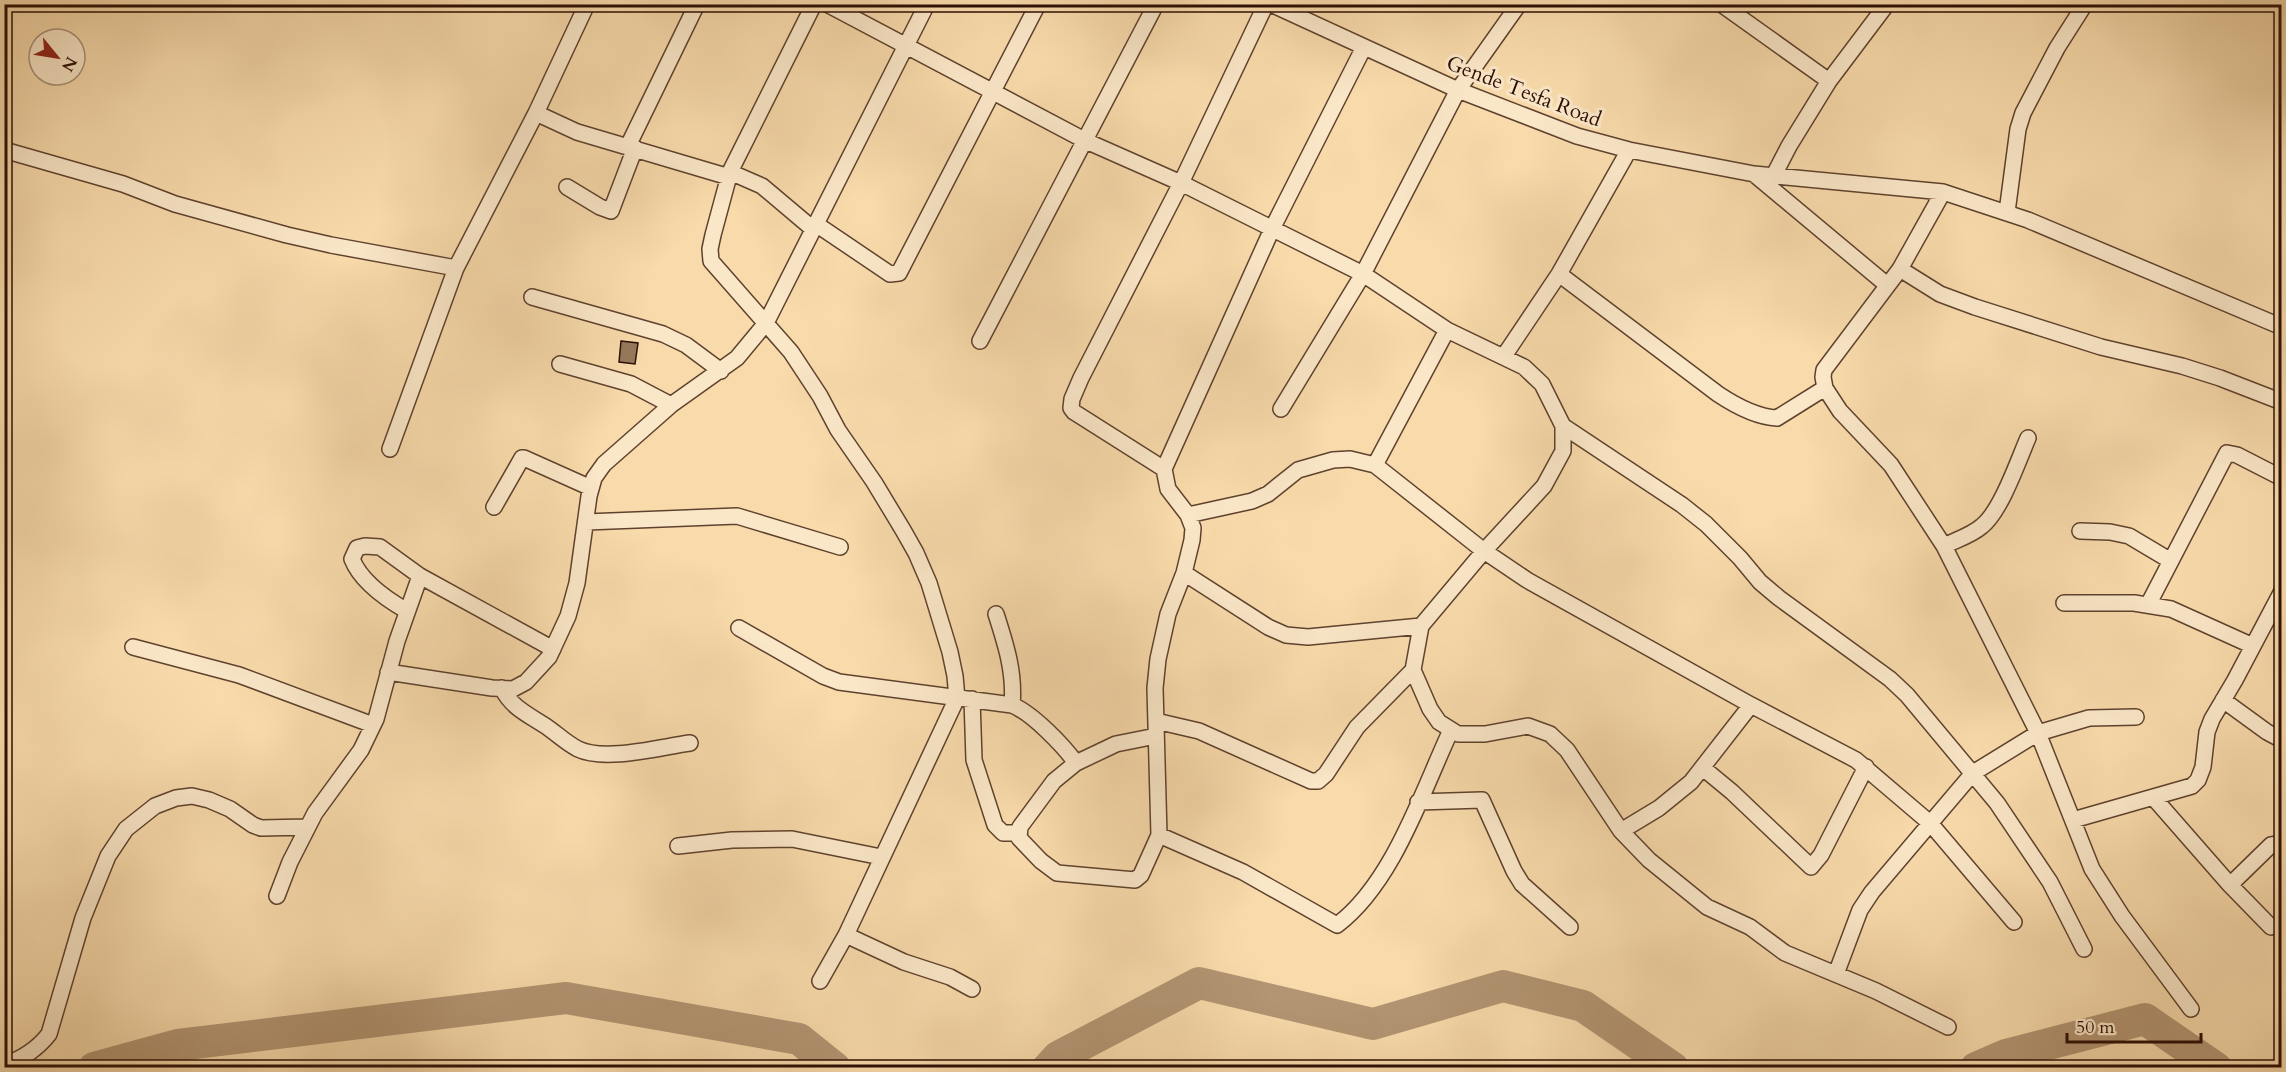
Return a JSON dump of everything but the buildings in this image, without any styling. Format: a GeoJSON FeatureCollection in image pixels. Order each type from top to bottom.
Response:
{"type":"FeatureCollection","features":[{"type":"Feature","properties":{"kind":"street"},"geometry":{"type":"LineString","coordinates":[[390,449],[456,268],[536,113],[587,4]]}},
{"type":"Feature","properties":{"kind":"street"},"geometry":{"type":"LineString","coordinates":[[567,188],[611,211],[631,147],[697,4]]}},
{"type":"Feature","properties":{"kind":"street"},"geometry":{"type":"LineString","coordinates":[[814,4],[730,175],[713,235],[711,261],[766,322],[803,370],[838,430],[874,482],[916,554],[929,583],[965,698],[974,760],[995,825],[1003,833],[1018,833]]}},
{"type":"Feature","properties":{"kind":"street"},"geometry":{"type":"LineString","coordinates":[[826,4],[1086,141],[1181,183],[1363,274],[1447,330],[1524,367],[1542,384],[1563,426],[1563,451],[1544,486],[1484,551],[1421,626],[1413,670],[1430,709],[1439,722],[1458,734],[1485,734],[1528,726],[1550,734],[1567,750],[1621,831],[1649,860],[1707,907],[1750,927],[1785,953],[1902,1003],[1948,1027]]}},
{"type":"Feature","properties":{"kind":"street"},"geometry":{"type":"LineString","coordinates":[[388,672],[513,688],[526,682],[549,657],[568,616],[577,583],[594,478],[604,464],[671,405],[721,371],[745,351],[766,322],[927,4]]}},
{"type":"Feature","properties":{"kind":"street"},"geometry":{"type":"LineString","coordinates":[[536,113],[577,132],[673,162],[730,175],[762,186],[815,226],[890,273],[899,273],[1038,4]]}},
{"type":"Feature","properties":{"kind":"street"},"geometry":{"type":"LineString","coordinates":[[980,341],[1156,4]]}},
{"type":"Feature","properties":{"kind":"street"},"geometry":{"type":"LineString","coordinates":[[1164,469],[1071,408],[1072,399],[1181,183],[1266,4]]}},
{"type":"Feature","properties":{"kind":"street","name":"Gende Tesfa Road"},"geometry":{"type":"LineString","coordinates":[[1271,4],[1458,90],[1577,136],[1629,150],[1754,174],[1942,192],[2007,212],[2282,327]]}},
{"type":"Feature","properties":{"kind":"street"},"geometry":{"type":"LineString","coordinates":[[1281,409],[1363,274],[1458,90],[1519,4]]}},
{"type":"Feature","properties":{"kind":"street"},"geometry":{"type":"LineString","coordinates":[[1721,4],[1829,81]]}},
{"type":"Feature","properties":{"kind":"street"},"geometry":{"type":"LineString","coordinates":[[1774,175],[1829,81],[1887,4]]}},
{"type":"Feature","properties":{"kind":"street"},"geometry":{"type":"LineString","coordinates":[[2007,212],[2016,139],[2023,113],[2056,48],[2085,4]]}},
{"type":"Feature","properties":{"kind":"street"},"geometry":{"type":"LineString","coordinates":[[1364,47],[1272,229],[1164,469],[1168,489],[1188,514],[1193,528],[1184,573],[1168,614],[1158,659],[1155,688],[1156,728],[1159,835],[1141,875],[1135,880],[1056,873],[1019,838],[1020,826],[1054,781],[1076,763],[1156,728],[1199,731],[1311,781],[1318,781],[1326,774],[1357,727],[1413,670]]}},
{"type":"Feature","properties":{"kind":"street"},"geometry":{"type":"LineString","coordinates":[[4,150],[123,184],[175,204],[287,235],[456,268]]}},
{"type":"Feature","properties":{"kind":"street"},"geometry":{"type":"LineString","coordinates":[[1504,356],[1558,274],[1629,150]]}},
{"type":"Feature","properties":{"kind":"street"},"geometry":{"type":"LineString","coordinates":[[1754,174],[1887,285]]}},
{"type":"Feature","properties":{"kind":"street"},"geometry":{"type":"LineString","coordinates":[[1942,192],[1900,269],[1824,370],[1826,388],[1840,411],[1891,465],[1944,546],[2038,733],[2092,869],[2122,915],[2191,1009]]}},
{"type":"Feature","properties":{"kind":"street"},"geometry":{"type":"LineString","coordinates":[[1900,269],[1940,294],[1975,307],[2101,347],[2182,366],[2282,402]]}},
{"type":"Feature","properties":{"kind":"street"},"geometry":{"type":"LineString","coordinates":[[1558,274],[1718,394],[1757,414],[1777,418],[1826,388]]}},
{"type":"Feature","properties":{"kind":"street"},"geometry":{"type":"LineString","coordinates":[[532,297],[663,334],[686,345],[721,371]]}},
{"type":"Feature","properties":{"kind":"street"},"geometry":{"type":"LineString","coordinates":[[1375,465],[1447,330]]}},
{"type":"Feature","properties":{"kind":"street"},"geometry":{"type":"LineString","coordinates":[[560,364],[632,384],[671,405]]}},
{"type":"Feature","properties":{"kind":"street"},"geometry":{"type":"LineString","coordinates":[[1563,426],[1682,505],[1706,524],[1760,582],[1890,679],[1907,695],[1973,773],[2016,830],[2050,882],[2084,949]]}},
{"type":"Feature","properties":{"kind":"street"},"geometry":{"type":"LineString","coordinates":[[1944,546],[1982,527],[1991,517],[2028,438]]}},
{"type":"Feature","properties":{"kind":"street"},"geometry":{"type":"LineString","coordinates":[[2148,605],[2227,453],[2237,455],[2282,478]]}},
{"type":"Feature","properties":{"kind":"street"},"geometry":{"type":"LineString","coordinates":[[494,507],[522,458],[591,488]]}},
{"type":"Feature","properties":{"kind":"street"},"geometry":{"type":"LineString","coordinates":[[1188,514],[1252,501],[1268,494],[1298,470],[1333,460],[1350,459],[1375,465],[1484,551],[1554,596],[1751,705],[1844,752],[1866,767],[1930,823],[2014,922]]}},
{"type":"Feature","properties":{"kind":"street"},"geometry":{"type":"LineString","coordinates":[[586,522],[737,516],[840,547]]}},
{"type":"Feature","properties":{"kind":"street"},"geometry":{"type":"LineString","coordinates":[[2080,531],[2110,532],[2129,536],[2171,561]]}},
{"type":"Feature","properties":{"kind":"street"},"geometry":{"type":"LineString","coordinates":[[407,611],[391,602],[367,581],[352,558],[357,548],[380,547],[420,576],[553,649]]}},
{"type":"Feature","properties":{"kind":"street"},"geometry":{"type":"LineString","coordinates":[[1184,573],[1268,627],[1286,635],[1324,636],[1421,626]]}},
{"type":"Feature","properties":{"kind":"street"},"geometry":{"type":"LineString","coordinates":[[276,896],[307,828],[327,795],[361,750],[373,725],[407,611],[420,576]]}},
{"type":"Feature","properties":{"kind":"street"},"geometry":{"type":"LineString","coordinates":[[2073,820],[2192,786],[2198,780],[2204,767],[2207,732],[2212,719],[2282,591]]}},
{"type":"Feature","properties":{"kind":"street"},"geometry":{"type":"LineString","coordinates":[[2064,603],[2134,603],[2171,609],[2253,646]]}},
{"type":"Feature","properties":{"kind":"street"},"geometry":{"type":"LineString","coordinates":[[996,614],[1009,654],[1014,688],[1012,705]]}},
{"type":"Feature","properties":{"kind":"street"},"geometry":{"type":"LineString","coordinates":[[739,627],[823,676],[839,682],[1012,705],[1028,714],[1058,742],[1076,763]]}},
{"type":"Feature","properties":{"kind":"street"},"geometry":{"type":"LineString","coordinates":[[134,647],[239,675],[373,725]]}},
{"type":"Feature","properties":{"kind":"street"},"geometry":{"type":"LineString","coordinates":[[502,688],[508,700],[519,709],[584,751],[611,754],[690,742]]}},
{"type":"Feature","properties":{"kind":"street"},"geometry":{"type":"LineString","coordinates":[[819,981],[846,935],[881,857],[965,698]]}},
{"type":"Feature","properties":{"kind":"street"},"geometry":{"type":"LineString","coordinates":[[2223,700],[2282,740]]}},
{"type":"Feature","properties":{"kind":"street"},"geometry":{"type":"LineString","coordinates":[[1621,831],[1659,807],[1691,782],[1751,705]]}},
{"type":"Feature","properties":{"kind":"street"},"geometry":{"type":"LineString","coordinates":[[1836,974],[1860,910],[1973,773],[2038,733],[2090,718],[2136,717]]}},
{"type":"Feature","properties":{"kind":"street"},"geometry":{"type":"LineString","coordinates":[[1159,835],[1243,872],[1337,925],[1361,903],[1376,884],[1402,839],[1451,729]]}},
{"type":"Feature","properties":{"kind":"street"},"geometry":{"type":"LineString","coordinates":[[1703,768],[1732,792],[1811,867],[1821,855],[1866,767]]}},
{"type":"Feature","properties":{"kind":"street"},"geometry":{"type":"LineString","coordinates":[[4,1064],[15,1061],[42,1043],[49,1034],[83,918],[108,856],[126,829],[155,806],[176,798],[192,796],[230,809],[261,828],[307,828]]}},
{"type":"Feature","properties":{"kind":"street"},"geometry":{"type":"LineString","coordinates":[[2153,798],[2230,885],[2271,927]]}},
{"type":"Feature","properties":{"kind":"street"},"geometry":{"type":"LineString","coordinates":[[1418,802],[1482,800],[1522,884],[1570,927]]}},
{"type":"Feature","properties":{"kind":"street"},"geometry":{"type":"LineString","coordinates":[[678,846],[732,840],[792,839],[881,857]]}},
{"type":"Feature","properties":{"kind":"street"},"geometry":{"type":"LineString","coordinates":[[2230,885],[2271,845],[2278,844],[2282,848]]}},
{"type":"Feature","properties":{"kind":"street"},"geometry":{"type":"LineString","coordinates":[[846,935],[904,962],[950,977],[972,989]]}},
{"type":"Feature","properties":{"kind":"waterway"},"geometry":{"type":"LineString","coordinates":[[1048,1068],[1058,1057],[1199,983],[1373,1024],[1503,986],[1583,1006],[1673,1068]]}},
{"type":"Feature","properties":{"kind":"waterway"},"geometry":{"type":"LineString","coordinates":[[94,1068],[178,1045],[566,998],[799,1039],[835,1068]]}},
{"type":"Feature","properties":{"kind":"waterway"},"geometry":{"type":"LineString","coordinates":[[1976,1068],[2006,1055],[2145,1019],[2216,1068]]}}]}
